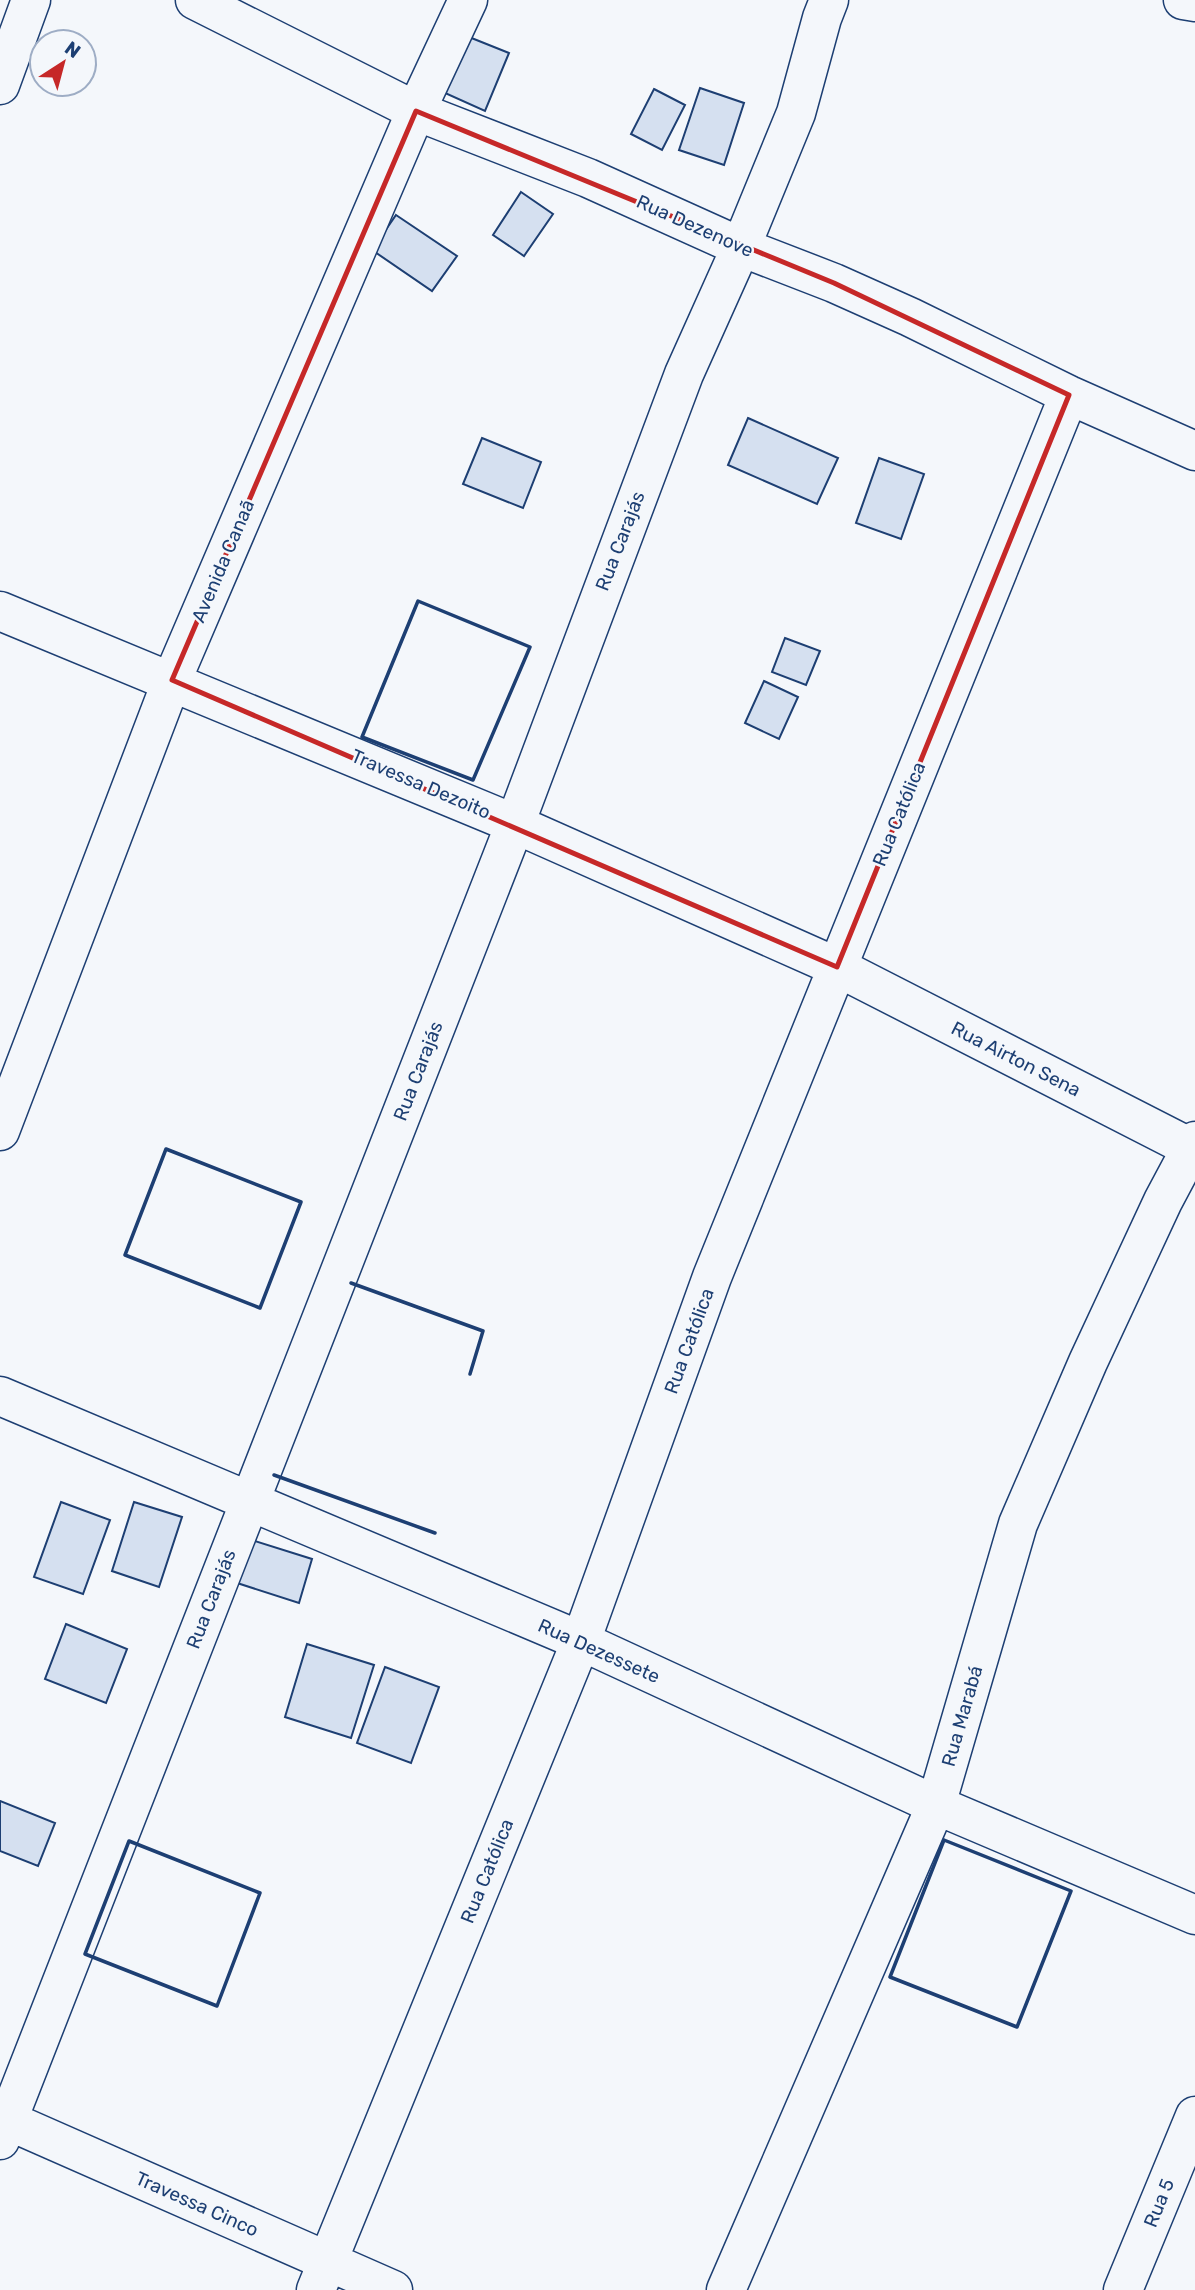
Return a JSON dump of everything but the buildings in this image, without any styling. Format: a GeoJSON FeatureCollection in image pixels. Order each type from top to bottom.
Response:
{"type":"FeatureCollection","features":[{"type":"Feature","properties":{"kind":"street"},"geometry":{"type":"LineString","coordinates":[[0,85],[30,0]]}},
{"type":"Feature","properties":{"kind":"street","name":"Rua Dezenove"},"geometry":{"type":"LineString","coordinates":[[195,0],[416,111],[588,178],[741,247],[872,300],[1069,395],[1195,451]]}},
{"type":"Feature","properties":{"kind":"street","name":"Avenida Canaã"},"geometry":{"type":"LineString","coordinates":[[0,1131],[50,1006],[172,680],[416,111],[468,0]]}},
{"type":"Feature","properties":{"kind":"street","name":"Rua Carajás"},"geometry":{"type":"LineString","coordinates":[[3,2126],[515,824],[684,373],[741,247],[796,113],[829,0]]}},
{"type":"Feature","properties":{"kind":"street"},"geometry":{"type":"LineString","coordinates":[[1183,0],[1195,2]]}},
{"type":"Feature","properties":{"kind":"street","name":"Rua Católica"},"geometry":{"type":"LineString","coordinates":[[321,2275],[581,1641],[712,1277],[1069,395]]}},
{"type":"Feature","properties":{"kind":"street","name":"Travessa Dezoito"},"geometry":{"type":"LineString","coordinates":[[0,611],[515,824],[837,967]]}},
{"type":"Feature","properties":{"kind":"street","name":"Rua Airton Sena"},"geometry":{"type":"LineString","coordinates":[[837,967],[1194,1147]]}},
{"type":"Feature","properties":{"kind":"street","name":"Rua Marabá"},"geometry":{"type":"LineString","coordinates":[[726,2290],[936,1805],[1018,1524],[1088,1362],[1163,1201],[1194,1147]]}},
{"type":"Feature","properties":{"kind":"street","name":"Rua Dezessete"},"geometry":{"type":"LineString","coordinates":[[0,1396],[581,1641],[936,1805],[1195,1915]]}},
{"type":"Feature","properties":{"kind":"street","name":"Rua 5"},"geometry":{"type":"LineString","coordinates":[[1124,2290],[1195,2116]]}},
{"type":"Feature","properties":{"kind":"street","name":"Travessa Cinco"},"geometry":{"type":"LineString","coordinates":[[3,2126],[321,2275],[393,2290]]}},
{"type":"Feature","properties":{"kind":"highlighted area"},"geometry":{"type":"Polygon","coordinates":[[[416,111],[834,283],[1069,395],[837,967],[172,680],[416,111]]]}},
{"type":"Feature","properties":{"kind":"wall"},"geometry":{"type":"LineString","coordinates":[[418,601],[530,647],[473,780],[362,737],[418,601]]}},
{"type":"Feature","properties":{"kind":"wall"},"geometry":{"type":"LineString","coordinates":[[166,1149],[301,1202],[260,1308],[125,1255],[166,1149]]}},
{"type":"Feature","properties":{"kind":"wall"},"geometry":{"type":"LineString","coordinates":[[351,1283],[483,1331],[470,1374]]}},
{"type":"Feature","properties":{"kind":"wall"},"geometry":{"type":"LineString","coordinates":[[274,1475],[435,1533]]}},
{"type":"Feature","properties":{"kind":"wall"},"geometry":{"type":"LineString","coordinates":[[944,1840],[1071,1891],[1017,2027],[890,1977],[944,1840]]}},
{"type":"Feature","properties":{"kind":"wall"},"geometry":{"type":"LineString","coordinates":[[129,1841],[260,1893],[217,2006],[85,1954],[129,1841]]}}]}
